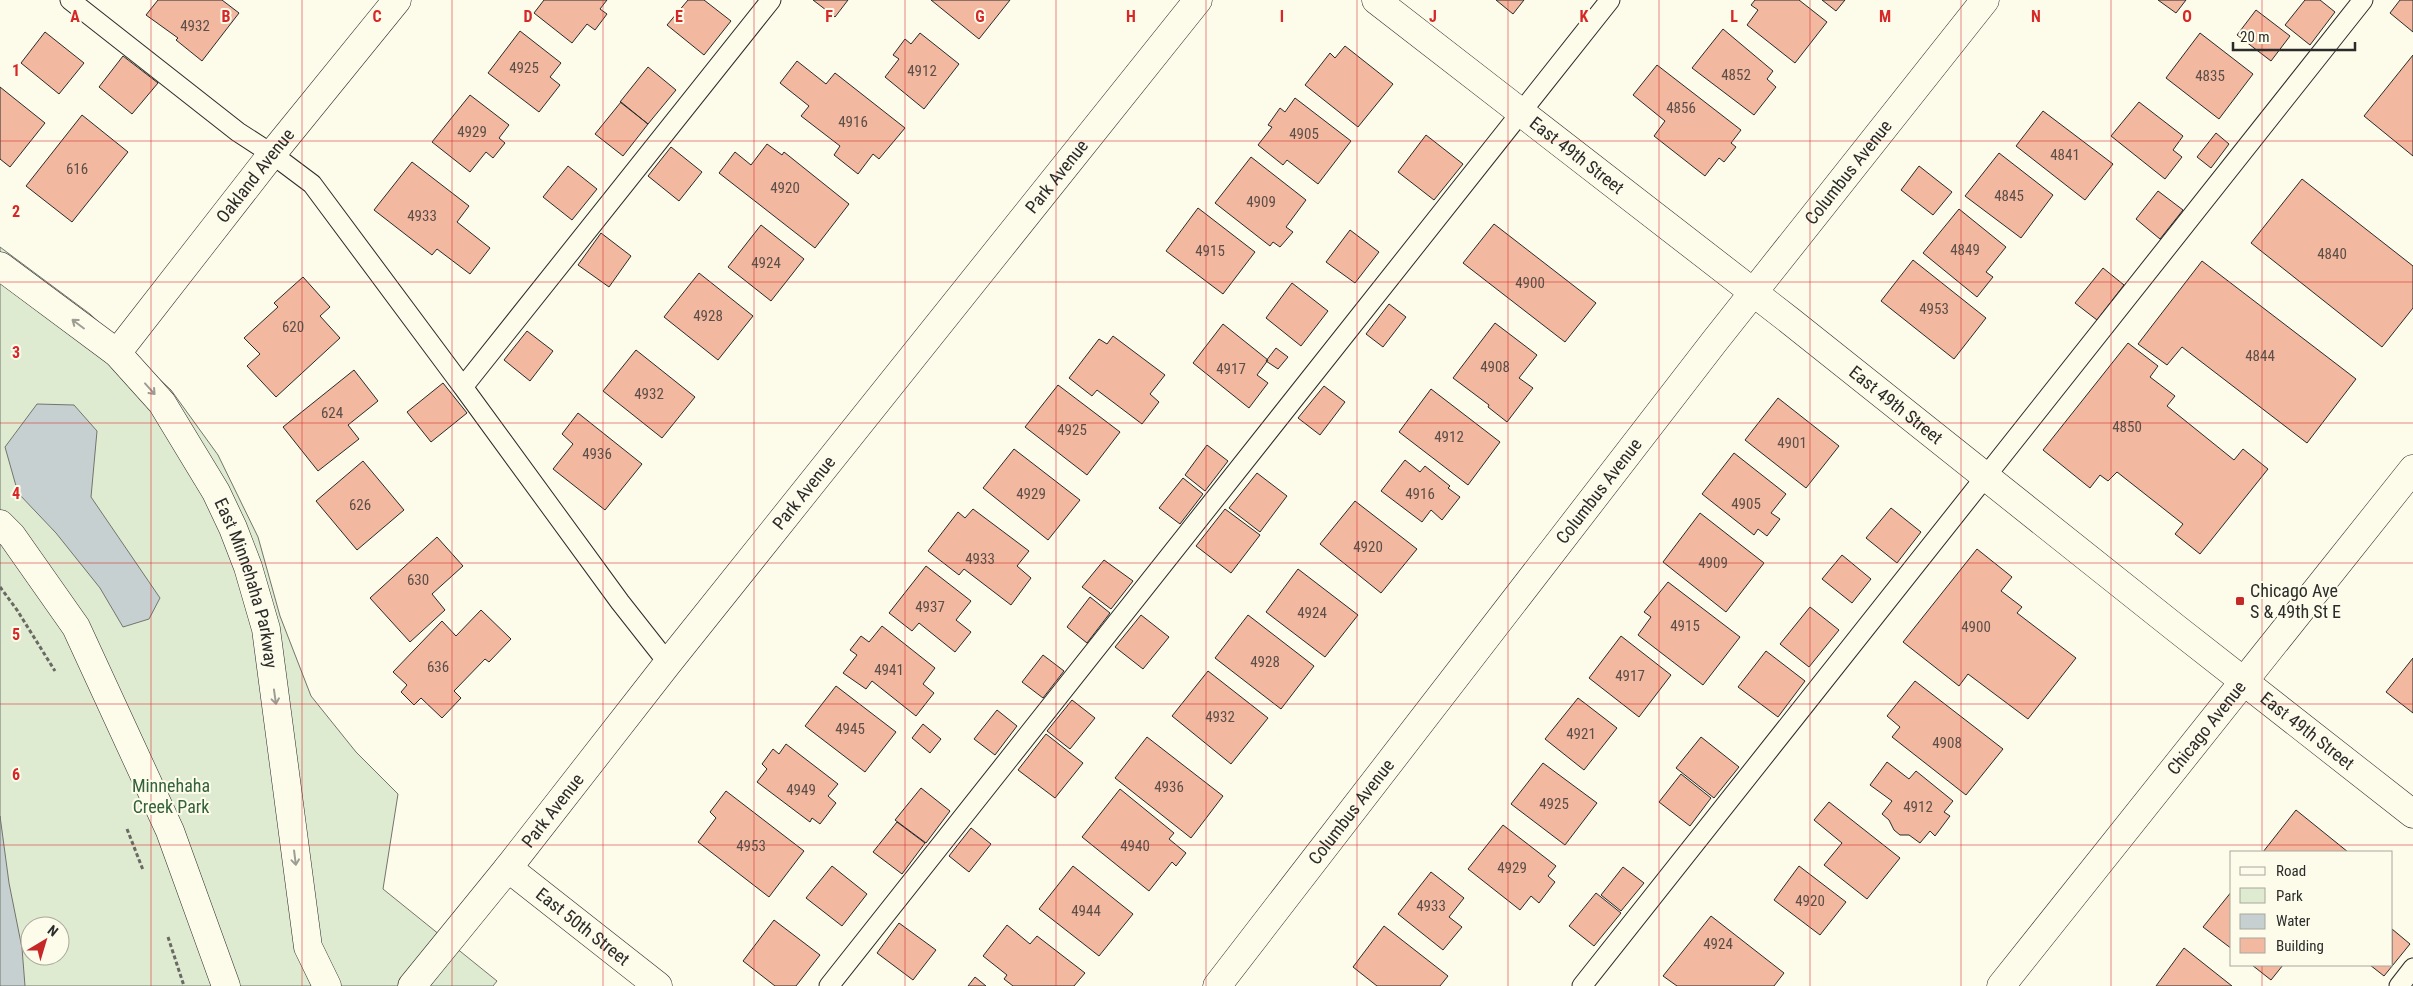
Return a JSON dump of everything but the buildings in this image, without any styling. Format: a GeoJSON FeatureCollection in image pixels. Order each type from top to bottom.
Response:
{"type":"FeatureCollection","features":[{"type":"Feature","properties":{"kind":"street","name":"Oakland Avenue"},"geometry":{"type":"LineString","coordinates":[[117,353],[272,154],[397,0]]}},
{"type":"Feature","properties":{"kind":"street","name":"Park Avenue"},"geometry":{"type":"LineString","coordinates":[[412,986],[508,868],[668,663],[1198,0]]}},
{"type":"Feature","properties":{"kind":"street","name":"East 49th Street"},"geometry":{"type":"LineString","coordinates":[[1376,0],[1754,293],[2413,814]]}},
{"type":"Feature","properties":{"kind":"street","name":"Columbus Avenue"},"geometry":{"type":"LineString","coordinates":[[1217,986],[1754,293],[1985,0]]}},
{"type":"Feature","properties":{"kind":"street","name":"East Minnehaha Parkway"},"geometry":{"type":"LineString","coordinates":[[0,266],[117,353],[162,402],[216,492],[233,528],[248,567],[266,628],[308,947],[327,986]]}},
{"type":"Feature","properties":{"kind":"street","name":"Chicago Avenue"},"geometry":{"type":"LineString","coordinates":[[2001,986],[2413,470]]}},
{"type":"Feature","properties":{"kind":"street"},"geometry":{"type":"LineString","coordinates":[[0,524],[12,536],[76,627],[170,832],[226,986]]}},
{"type":"Feature","properties":{"kind":"street","name":"East 50th Street"},"geometry":{"type":"LineString","coordinates":[[508,868],[658,986]]}},
{"type":"Feature","properties":{"kind":"lane"},"geometry":{"type":"LineString","coordinates":[[70,0],[238,132],[272,154],[312,184],[620,602],[668,663]]}},
{"type":"Feature","properties":{"kind":"lane"},"geometry":{"type":"LineString","coordinates":[[463,387],[771,0]]}},
{"type":"Feature","properties":{"kind":"lane"},"geometry":{"type":"LineString","coordinates":[[828,986],[1610,0]]}},
{"type":"Feature","properties":{"kind":"lane"},"geometry":{"type":"LineString","coordinates":[[1582,986],[2363,0]]}},
{"type":"Feature","properties":{"kind":"lane"},"geometry":{"type":"LineString","coordinates":[[2399,986],[2413,968]]}},
{"type":"Feature","properties":{"kind":"path"},"geometry":{"type":"LineString","coordinates":[[0,587],[17,610],[56,674]]}},
{"type":"Feature","properties":{"kind":"path"},"geometry":{"type":"LineString","coordinates":[[127,828],[145,874]]}},
{"type":"Feature","properties":{"kind":"path"},"geometry":{"type":"LineString","coordinates":[[165,930],[184,986]]}},
{"type":"Feature","properties":{"kind":"green space","name":"Minnehaha Creek Park"},"geometry":{"type":"Polygon","coordinates":[[[0,247],[90,314],[171,390],[218,455],[258,537],[280,616],[311,696],[356,752],[398,794],[383,889],[497,981],[493,986],[0,986],[0,247]]]}},
{"type":"Feature","properties":{"kind":"water"},"geometry":{"type":"Polygon","coordinates":[[[37,404],[74,405],[97,431],[91,497],[160,598],[149,619],[123,627],[100,588],[56,533],[18,493],[5,447],[37,404]]]}},
{"type":"Feature","properties":{"kind":"water"},"geometry":{"type":"Polygon","coordinates":[[[0,816],[9,883],[20,938],[20,966],[23,966],[25,986],[0,986],[0,816]]]}},
{"type":"Feature","properties":{"kind":"place","name":"Chicago Ave S & 49th St E"},"geometry":{"type":"Point","coordinates":[2240,601]}}]}
